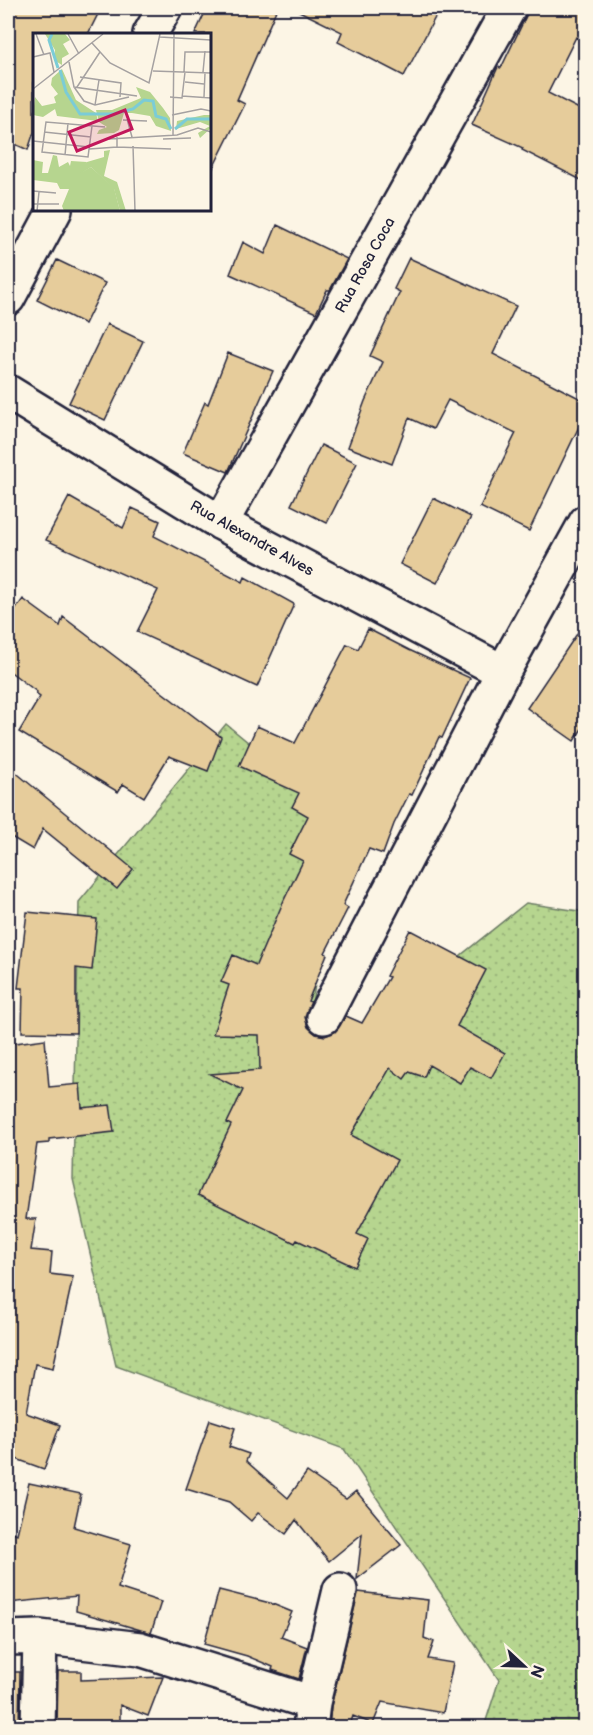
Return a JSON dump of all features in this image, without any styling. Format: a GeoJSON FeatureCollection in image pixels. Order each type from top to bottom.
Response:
{"type":"FeatureCollection","features":[{"type":"Feature","properties":{"kind":"street"},"geometry":{"type":"LineString","coordinates":[[151,33],[165,8]]}},
{"type":"Feature","properties":{"kind":"street","name":"Rua Rosa Coca"},"geometry":{"type":"LineString","coordinates":[[221,523],[509,8]]}},
{"type":"Feature","properties":{"kind":"street"},"geometry":{"type":"LineString","coordinates":[[8,298],[54,212]]}},
{"type":"Feature","properties":{"kind":"street","name":"Rua Alexandre Alves"},"geometry":{"type":"LineString","coordinates":[[8,392],[221,523],[503,672]]}},
{"type":"Feature","properties":{"kind":"street"},"geometry":{"type":"LineString","coordinates":[[324,1017],[503,672],[585,522]]}},
{"type":"Feature","properties":{"kind":"street"},"geometry":{"type":"LineString","coordinates":[[8,1638],[40,1637],[140,1649],[312,1715],[340,1590]]}},
{"type":"Feature","properties":{"kind":"street"},"geometry":{"type":"LineString","coordinates":[[38,1728],[40,1637]]}},
{"type":"Feature","properties":{"kind":"green space"},"geometry":{"type":"Polygon","coordinates":[[[226,724],[340,818],[300,1084],[526,903],[585,912],[585,1727],[484,1727],[499,1680],[344,1449],[116,1366],[73,1179],[79,902],[226,724]]]}},
{"type":"Feature","properties":{"kind":"building"},"geometry":{"type":"Polygon","coordinates":[[[13,8],[101,8],[88,33],[33,33],[33,135],[28,150],[8,141],[8,18],[13,8]]]}},
{"type":"Feature","properties":{"kind":"building"},"geometry":{"type":"Polygon","coordinates":[[[207,8],[277,8],[237,100],[245,104],[212,170],[212,33],[195,33],[207,8]]]}},
{"type":"Feature","properties":{"kind":"building"},"geometry":{"type":"Polygon","coordinates":[[[293,8],[440,8],[404,76],[338,42],[342,32],[293,8]]]}},
{"type":"Feature","properties":{"kind":"building"},"geometry":{"type":"Polygon","coordinates":[[[528,8],[585,8],[585,41],[576,37],[548,93],[585,112],[585,182],[522,150],[523,148],[472,125],[528,8]]]}},
{"type":"Feature","properties":{"kind":"building"},"geometry":{"type":"Polygon","coordinates":[[[277,225],[347,259],[330,290],[327,290],[316,313],[230,274],[243,242],[265,254],[277,225]]]}},
{"type":"Feature","properties":{"kind":"building"},"geometry":{"type":"Polygon","coordinates":[[[409,258],[516,306],[493,354],[585,401],[585,414],[529,531],[480,507],[516,433],[448,400],[433,429],[409,418],[392,464],[348,447],[383,362],[370,356],[400,292],[394,289],[409,258]]]}},
{"type":"Feature","properties":{"kind":"building"},"geometry":{"type":"Polygon","coordinates":[[[57,260],[105,283],[85,324],[37,300],[57,260]]]}},
{"type":"Feature","properties":{"kind":"building"},"geometry":{"type":"Polygon","coordinates":[[[107,324],[143,341],[105,420],[69,403],[107,324]]]}},
{"type":"Feature","properties":{"kind":"building"},"geometry":{"type":"Polygon","coordinates":[[[228,353],[273,371],[228,472],[183,453],[205,402],[208,404],[228,353]]]}},
{"type":"Feature","properties":{"kind":"building"},"geometry":{"type":"Polygon","coordinates":[[[321,445],[357,463],[327,523],[291,505],[321,445]]]}},
{"type":"Feature","properties":{"kind":"building"},"geometry":{"type":"Polygon","coordinates":[[[69,497],[123,528],[132,508],[160,521],[154,536],[243,582],[245,577],[294,604],[257,687],[137,632],[158,590],[46,540],[69,497]]]}},
{"type":"Feature","properties":{"kind":"building"},"geometry":{"type":"Polygon","coordinates":[[[433,498],[471,517],[437,583],[400,564],[433,498]]]}},
{"type":"Feature","properties":{"kind":"building"},"geometry":{"type":"Polygon","coordinates":[[[23,599],[60,626],[63,617],[221,737],[208,771],[169,756],[144,797],[123,784],[118,792],[19,732],[40,697],[36,694],[37,692],[8,670],[8,620],[23,599]]]}},
{"type":"Feature","properties":{"kind":"building"},"geometry":{"type":"Polygon","coordinates":[[[585,622],[585,724],[574,741],[527,708],[585,622]]]}},
{"type":"Feature","properties":{"kind":"building"},"geometry":{"type":"Polygon","coordinates":[[[368,629],[470,678],[442,738],[439,737],[412,795],[409,794],[394,824],[383,854],[369,849],[343,905],[348,908],[325,953],[327,954],[308,1001],[311,1002],[305,1017],[308,1027],[316,1034],[325,1036],[335,1032],[346,1016],[362,1023],[389,977],[386,976],[410,930],[486,970],[457,1026],[505,1053],[491,1078],[470,1067],[460,1083],[429,1065],[424,1077],[409,1072],[404,1079],[390,1068],[351,1135],[397,1160],[357,1234],[368,1239],[355,1267],[297,1240],[295,1243],[198,1195],[231,1125],[227,1123],[243,1090],[210,1074],[260,1070],[259,1035],[213,1034],[229,985],[221,982],[233,955],[256,965],[303,861],[289,854],[308,816],[292,807],[299,793],[239,766],[257,726],[295,743],[347,644],[358,649],[368,629]]]}},
{"type":"Feature","properties":{"kind":"building"},"geometry":{"type":"Polygon","coordinates":[[[8,766],[133,869],[117,889],[43,829],[33,850],[8,835],[8,766]]]}},
{"type":"Feature","properties":{"kind":"building"},"geometry":{"type":"Polygon","coordinates":[[[27,912],[97,919],[92,970],[76,968],[76,1033],[22,1032],[23,988],[18,988],[27,912]]]}},
{"type":"Feature","properties":{"kind":"building"},"geometry":{"type":"Polygon","coordinates":[[[45,1039],[49,1087],[80,1084],[82,1108],[110,1105],[114,1132],[49,1139],[49,1143],[37,1144],[26,1219],[36,1219],[31,1250],[52,1252],[50,1274],[73,1277],[53,1368],[35,1364],[26,1413],[60,1425],[44,1469],[8,1456],[8,1044],[45,1039]]]}},
{"type":"Feature","properties":{"kind":"building"},"geometry":{"type":"Polygon","coordinates":[[[210,1420],[235,1428],[229,1447],[249,1454],[246,1461],[288,1498],[307,1472],[346,1499],[356,1491],[401,1545],[357,1579],[362,1534],[329,1561],[296,1520],[286,1534],[258,1513],[251,1521],[229,1502],[186,1489],[210,1420]]]}},
{"type":"Feature","properties":{"kind":"building"},"geometry":{"type":"Polygon","coordinates":[[[29,1483],[81,1494],[74,1527],[131,1544],[118,1588],[161,1602],[151,1633],[76,1611],[77,1596],[8,1603],[8,1530],[17,1534],[29,1483]]]}},
{"type":"Feature","properties":{"kind":"building"},"geometry":{"type":"Polygon","coordinates":[[[219,1590],[270,1603],[292,1612],[281,1637],[307,1647],[299,1679],[272,1670],[273,1667],[247,1656],[204,1644],[219,1590]]]}},
{"type":"Feature","properties":{"kind":"building"},"geometry":{"type":"Polygon","coordinates":[[[358,1592],[428,1600],[424,1638],[434,1642],[428,1659],[453,1663],[443,1713],[382,1702],[373,1724],[353,1716],[349,1728],[329,1727],[331,1706],[358,1592]]]}},
{"type":"Feature","properties":{"kind":"building"},"geometry":{"type":"Polygon","coordinates":[[[58,1671],[81,1671],[81,1680],[163,1677],[148,1716],[120,1705],[120,1728],[57,1728],[58,1671]]]}},
{"type":"Feature","properties":{"kind":"building"},"geometry":{"type":"Polygon","coordinates":[[[8,1672],[20,1672],[19,1728],[8,1728],[8,1672]]]}}]}
